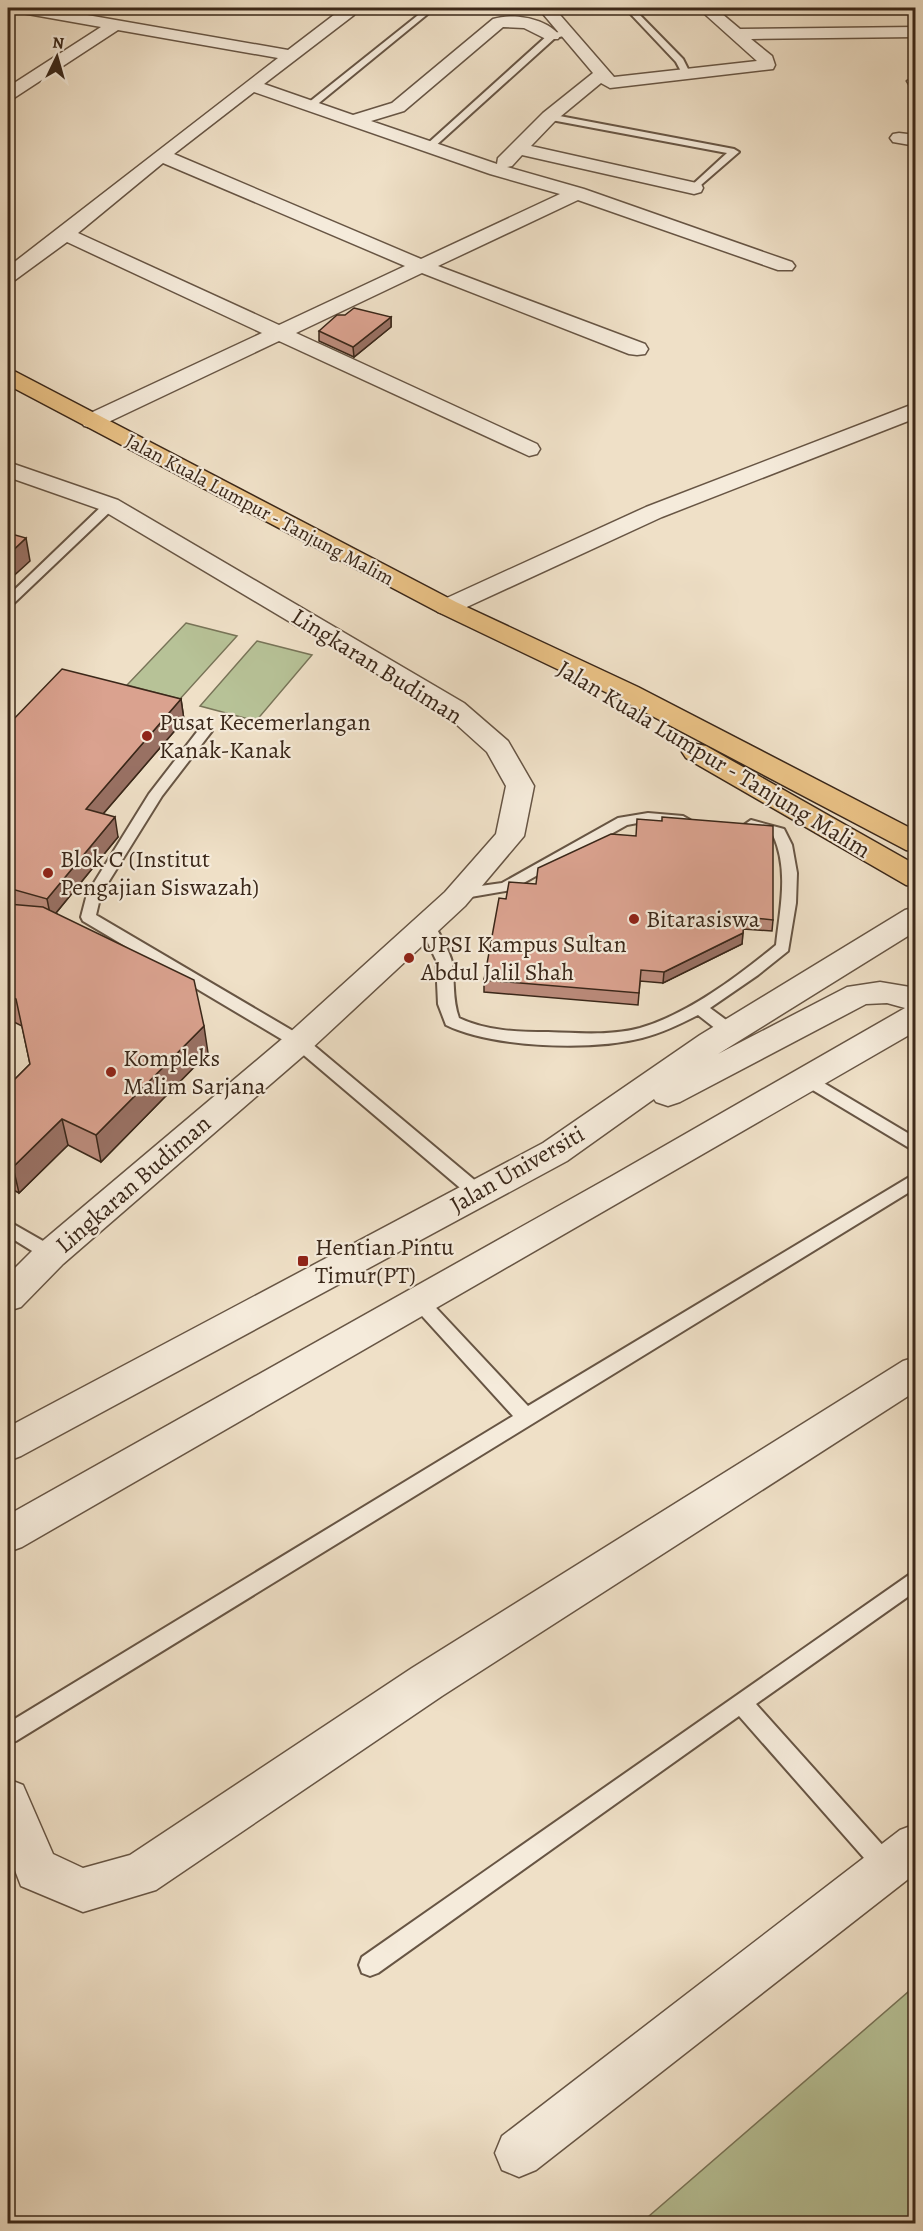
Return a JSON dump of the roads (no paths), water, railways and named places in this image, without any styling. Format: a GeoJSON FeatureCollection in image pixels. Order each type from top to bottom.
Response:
{"type":"FeatureCollection","features":[{"type":"Feature","properties":{"kind":"main road","name":"Jalan Kuala Lumpur - Tanjung Malim"},"geometry":{"type":"LineString","coordinates":[[8,377],[447,607],[629,693],[915,843]]}},
{"type":"Feature","properties":{"kind":"main road","name":"Jalan Kuala Lumpur - Tanjung Malim"},"geometry":{"type":"LineString","coordinates":[[514,637],[608,701],[915,878]]}},
{"type":"Feature","properties":{"kind":"street"},"geometry":{"type":"LineString","coordinates":[[22,8],[291,55]]}},
{"type":"Feature","properties":{"kind":"street"},"geometry":{"type":"LineString","coordinates":[[8,276],[65,234],[161,155],[351,8]]}},
{"type":"Feature","properties":{"kind":"street"},"geometry":{"type":"LineString","coordinates":[[546,8],[560,34],[610,83],[767,65],[766,60],[707,8]]}},
{"type":"Feature","properties":{"kind":"street"},"geometry":{"type":"LineString","coordinates":[[355,120],[398,107],[499,21],[526,22],[560,34]]}},
{"type":"Feature","properties":{"kind":"street"},"geometry":{"type":"LineString","coordinates":[[8,94],[116,24]]}},
{"type":"Feature","properties":{"kind":"street"},"geometry":{"type":"LineString","coordinates":[[738,34],[915,32]]}},
{"type":"Feature","properties":{"kind":"street"},"geometry":{"type":"LineString","coordinates":[[496,170],[549,117],[601,75]]}},
{"type":"Feature","properties":{"kind":"street"},"geometry":{"type":"LineString","coordinates":[[252,86],[496,170],[578,193],[785,266]]}},
{"type":"Feature","properties":{"kind":"street"},"geometry":{"type":"LineString","coordinates":[[518,149],[694,188]]}},
{"type":"Feature","properties":{"kind":"street"},"geometry":{"type":"LineString","coordinates":[[161,155],[421,266],[637,349]]}},
{"type":"Feature","properties":{"kind":"street"},"geometry":{"type":"LineString","coordinates":[[92,421],[578,193]]}},
{"type":"Feature","properties":{"kind":"street"},"geometry":{"type":"LineString","coordinates":[[65,234],[529,449]]}},
{"type":"Feature","properties":{"kind":"street"},"geometry":{"type":"LineString","coordinates":[[447,607],[654,512],[915,410]]}},
{"type":"Feature","properties":{"kind":"street","name":"Lingkaran Budiman"},"geometry":{"type":"LineString","coordinates":[[8,469],[110,505],[454,709],[498,747],[520,786],[510,836],[459,894],[299,1041],[51,1254],[8,1297]]}},
{"type":"Feature","properties":{"kind":"street","name":"Jalan Universiti"},"geometry":{"type":"LineString","coordinates":[[8,1445],[555,1152],[711,1043],[915,917]]}},
{"type":"Feature","properties":{"kind":"street"},"geometry":{"type":"LineString","coordinates":[[555,1152],[858,995],[878,991],[908,996],[915,1001]]}},
{"type":"Feature","properties":{"kind":"street"},"geometry":{"type":"LineString","coordinates":[[8,1535],[915,1016]]}},
{"type":"Feature","properties":{"kind":"street"},"geometry":{"type":"LineString","coordinates":[[8,1800],[37,1870],[83,1890],[140,1874],[427,1682],[915,1372]]}},
{"type":"Feature","properties":{"kind":"street"},"geometry":{"type":"LineString","coordinates":[[519,2154],[901,1856]]}},
{"type":"Feature","properties":{"kind":"lane"},"geometry":{"type":"LineString","coordinates":[[311,105],[431,8]]}},
{"type":"Feature","properties":{"kind":"lane"},"geometry":{"type":"LineString","coordinates":[[629,8],[680,62],[687,75]]}},
{"type":"Feature","properties":{"kind":"lane"},"geometry":{"type":"LineString","coordinates":[[707,8],[782,8]]}},
{"type":"Feature","properties":{"kind":"lane"},"geometry":{"type":"LineString","coordinates":[[429,147],[560,34]]}},
{"type":"Feature","properties":{"kind":"lane"},"geometry":{"type":"LineString","coordinates":[[549,117],[734,152],[694,188]]}},
{"type":"Feature","properties":{"kind":"lane"},"geometry":{"type":"LineString","coordinates":[[8,602],[110,505]]}},
{"type":"Feature","properties":{"kind":"lane"},"geometry":{"type":"LineString","coordinates":[[88,917],[94,894],[156,794],[205,731]]}},
{"type":"Feature","properties":{"kind":"lane"},"geometry":{"type":"LineString","coordinates":[[459,894],[506,887],[623,821],[648,817],[693,820]]}},
{"type":"Feature","properties":{"kind":"lane"},"geometry":{"type":"LineString","coordinates":[[427,924],[444,960],[446,1004],[452,1021],[467,1029],[508,1038],[597,1039],[642,1033],[698,1007],[758,969],[783,947],[791,871],[786,844],[779,832],[738,823]]}},
{"type":"Feature","properties":{"kind":"lane"},"geometry":{"type":"LineString","coordinates":[[69,923],[88,917],[299,1041],[478,1193]]}},
{"type":"Feature","properties":{"kind":"lane"},"geometry":{"type":"LineString","coordinates":[[698,1007],[731,1032]]}},
{"type":"Feature","properties":{"kind":"lane"},"geometry":{"type":"LineString","coordinates":[[807,1079],[915,1146]]}},
{"type":"Feature","properties":{"kind":"lane"},"geometry":{"type":"LineString","coordinates":[[8,1734],[915,1179]]}},
{"type":"Feature","properties":{"kind":"lane"},"geometry":{"type":"LineString","coordinates":[[8,1228],[51,1254]]}},
{"type":"Feature","properties":{"kind":"lane"},"geometry":{"type":"LineString","coordinates":[[419,1301],[526,1417]]}},
{"type":"Feature","properties":{"kind":"lane"},"geometry":{"type":"LineString","coordinates":[[370,1965],[915,1579]]}},
{"type":"Feature","properties":{"kind":"lane"},"geometry":{"type":"LineString","coordinates":[[741,1702],[901,1856]]}},
{"type":"Feature","properties":{"kind":"place","name":"Pusat Kecemerlangan Kanak-Kanak"},"geometry":{"type":"Point","coordinates":[147,736]}},
{"type":"Feature","properties":{"kind":"place","name":"Blok C (Institut Pengajian Siswazah)"},"geometry":{"type":"Point","coordinates":[48,873]}},
{"type":"Feature","properties":{"kind":"place","name":"Bitarasiswa"},"geometry":{"type":"Point","coordinates":[634,919]}},
{"type":"Feature","properties":{"kind":"place","name":"UPSI Kampus Sultan Abdul Jalil Shah"},"geometry":{"type":"Point","coordinates":[409,958]}},
{"type":"Feature","properties":{"kind":"place","name":"Kompleks Malim Sarjana"},"geometry":{"type":"Point","coordinates":[111,1072]}},
{"type":"Feature","properties":{"kind":"place","name":"Hentian Pintu Timur(PT)"},"geometry":{"type":"Point","coordinates":[303,1261]}}]}
